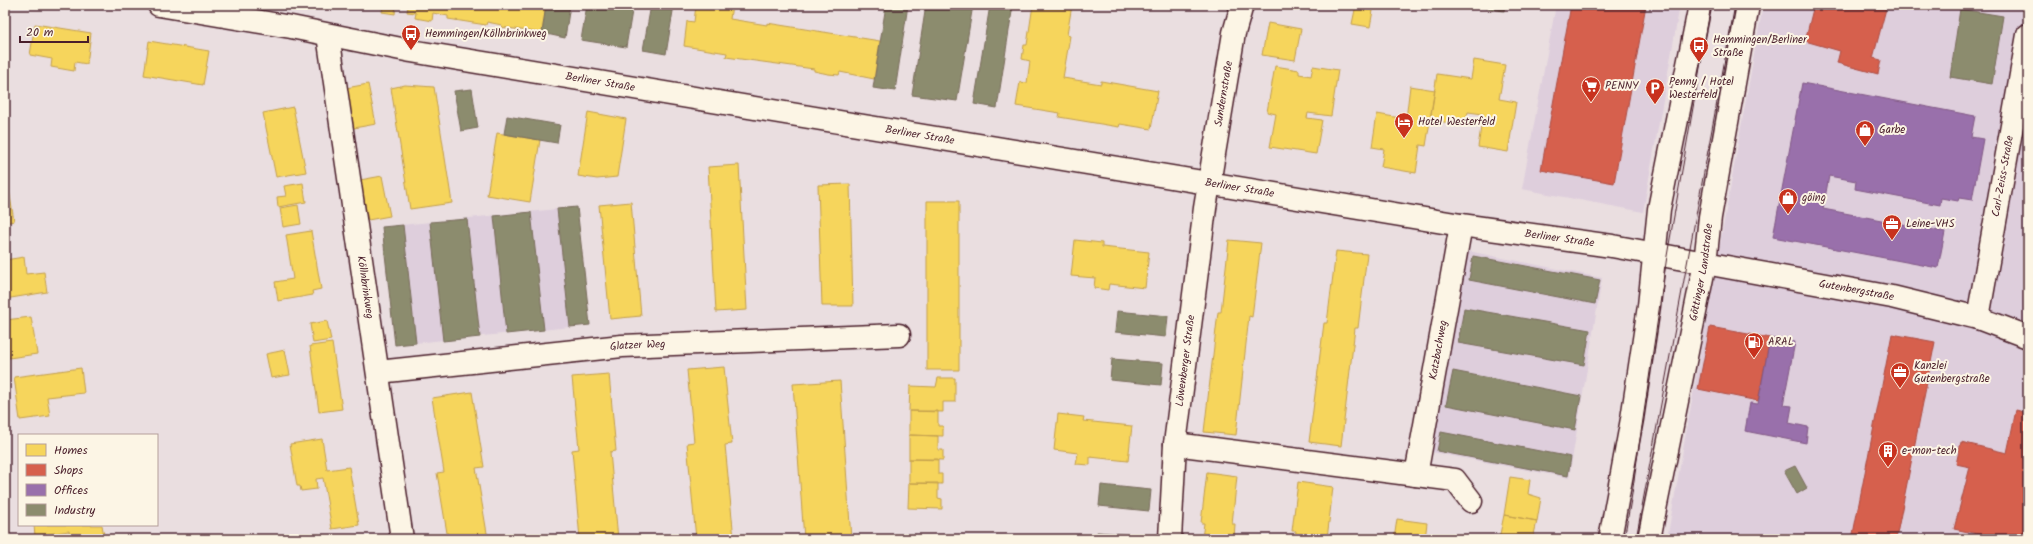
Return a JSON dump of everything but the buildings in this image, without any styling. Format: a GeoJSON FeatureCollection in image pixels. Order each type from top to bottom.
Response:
{"type":"FeatureCollection","features":[{"type":"Feature","properties":{"kind":"street","name":"Berliner Straße"},"geometry":{"type":"LineString","coordinates":[[159,5],[328,35],[411,52],[1461,225],[1612,246],[1680,259]]}},
{"type":"Feature","properties":{"kind":"street","name":"Sundernstraße"},"geometry":{"type":"LineString","coordinates":[[1209,184],[1234,33],[1242,5]]}},
{"type":"Feature","properties":{"kind":"street"},"geometry":{"type":"LineString","coordinates":[[1610,539],[1632,419],[1649,306],[1662,195],[1700,5]]}},
{"type":"Feature","properties":{"kind":"street","name":"Göttinger Landstraße"},"geometry":{"type":"LineString","coordinates":[[1649,539],[1705,263],[1710,217],[1748,5]]}},
{"type":"Feature","properties":{"kind":"street","name":"Köllnbrinkweg"},"geometry":{"type":"LineString","coordinates":[[328,35],[402,539]]}},
{"type":"Feature","properties":{"kind":"street","name":"Carl-Zeiss-Straße"},"geometry":{"type":"LineString","coordinates":[[1978,318],[2028,35]]}},
{"type":"Feature","properties":{"kind":"street","name":"Löwenberger Straße"},"geometry":{"type":"LineString","coordinates":[[1170,539],[1175,444],[1204,208],[1209,184]]}},
{"type":"Feature","properties":{"kind":"street","name":"Katzbachweg"},"geometry":{"type":"LineString","coordinates":[[1416,475],[1461,225]]}},
{"type":"Feature","properties":{"kind":"street","name":"Gutenbergstraße"},"geometry":{"type":"LineString","coordinates":[[1680,259],[1892,297],[1978,318],[2028,337]]}},
{"type":"Feature","properties":{"kind":"street","name":"Glatzer Weg"},"geometry":{"type":"LineString","coordinates":[[378,372],[622,346],[899,335]]}},
{"type":"Feature","properties":{"kind":"street"},"geometry":{"type":"LineString","coordinates":[[1175,444],[1455,480],[1471,501]]}},
{"type":"Feature","properties":{"kind":"shaded area"},"geometry":{"type":"Polygon","coordinates":[[[1556,5],[1680,5],[1643,212],[1522,189],[1556,5]]]}},
{"type":"Feature","properties":{"kind":"shaded area"},"geometry":{"type":"Polygon","coordinates":[[[1763,5],[2028,5],[2028,539],[1667,539],[1763,5]]]}},
{"type":"Feature","properties":{"kind":"shaded area"},"geometry":{"type":"Polygon","coordinates":[[[577,207],[590,325],[395,345],[382,227],[577,207]]]}},
{"type":"Feature","properties":{"kind":"shaded area"},"geometry":{"type":"Polygon","coordinates":[[[1463,250],[1602,278],[1569,478],[1426,451],[1463,250]]]}},
{"type":"Feature","properties":{"kind":"tram line"},"geometry":{"type":"LineString","coordinates":[[1624,539],[1667,256],[1711,5]]}},
{"type":"Feature","properties":{"kind":"tram line"},"geometry":{"type":"LineString","coordinates":[[1636,539],[1735,5]]}},
{"type":"Feature","properties":{"kind":"place","name":"Hemmingen/Köllnbrinkweg"},"geometry":{"type":"Point","coordinates":[411,51]}},
{"type":"Feature","properties":{"kind":"place","name":"Hemmingen/Berliner Straße"},"geometry":{"type":"Point","coordinates":[1699,63]}},
{"type":"Feature","properties":{"kind":"place","name":"PENNY"},"geometry":{"type":"Point","coordinates":[1591,103]}},
{"type":"Feature","properties":{"kind":"place","name":"Penny / Hotel Westerfeld"},"geometry":{"type":"Point","coordinates":[1655,105]}},
{"type":"Feature","properties":{"kind":"place","name":"Hotel Westerfeld"},"geometry":{"type":"Point","coordinates":[1404,139]}},
{"type":"Feature","properties":{"kind":"place","name":"Garbe"},"geometry":{"type":"Point","coordinates":[1865,147]}},
{"type":"Feature","properties":{"kind":"place","name":"göing"},"geometry":{"type":"Point","coordinates":[1788,215]}},
{"type":"Feature","properties":{"kind":"place","name":"Leine-VHS"},"geometry":{"type":"Point","coordinates":[1892,241]}},
{"type":"Feature","properties":{"kind":"place","name":"ARAL"},"geometry":{"type":"Point","coordinates":[1754,359]}},
{"type":"Feature","properties":{"kind":"place","name":"Kanzlei Gutenbergstraße"},"geometry":{"type":"Point","coordinates":[1900,389]}},
{"type":"Feature","properties":{"kind":"place","name":"e-mon-tech"},"geometry":{"type":"Point","coordinates":[1888,468]}}]}
